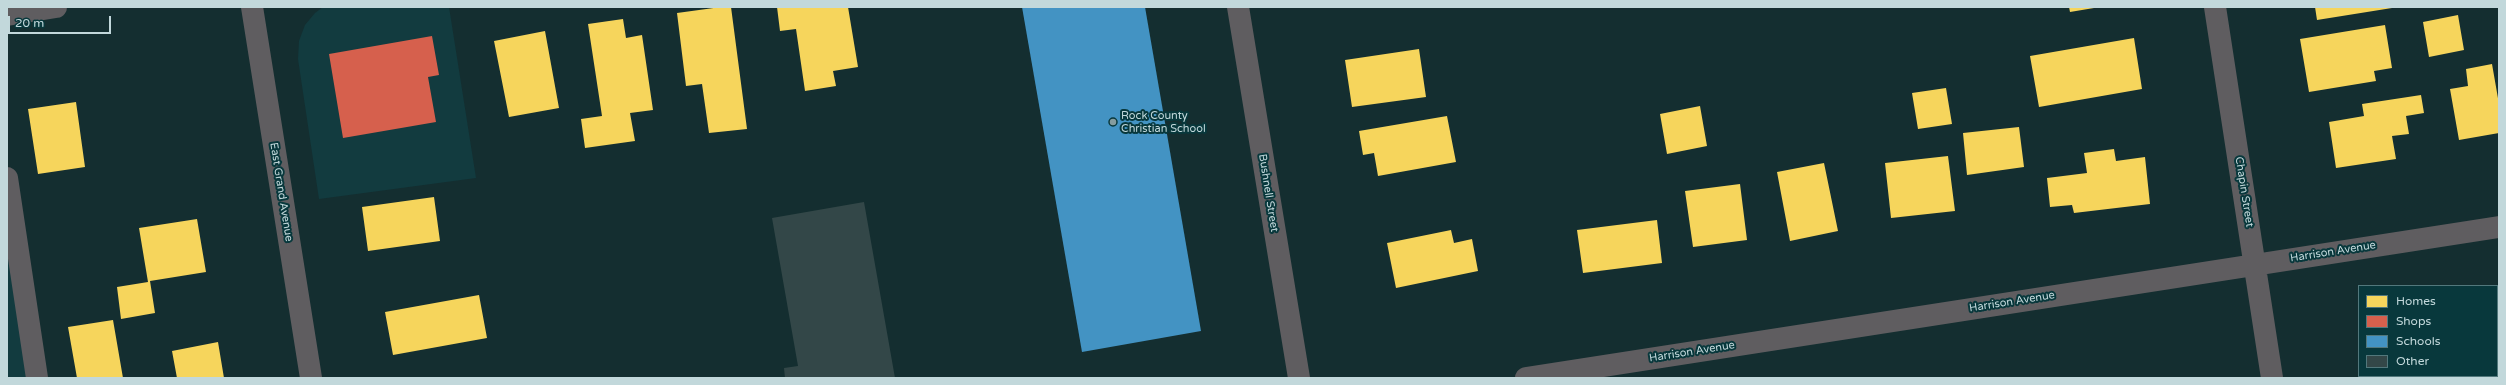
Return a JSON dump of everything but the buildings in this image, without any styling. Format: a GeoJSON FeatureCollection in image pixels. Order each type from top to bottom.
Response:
{"type":"FeatureCollection","features":[{"type":"Feature","properties":{"kind":"street"},"geometry":{"type":"LineString","coordinates":[[7,15],[56,7]]}},
{"type":"Feature","properties":{"kind":"street","name":"East Grand Avenue"},"geometry":{"type":"LineString","coordinates":[[252,7],[311,378]]}},
{"type":"Feature","properties":{"kind":"street","name":"Bushnell Street"},"geometry":{"type":"LineString","coordinates":[[1238,7],[1299,378]]}},
{"type":"Feature","properties":{"kind":"street","name":"Chapin Street"},"geometry":{"type":"LineString","coordinates":[[2215,7],[2272,378]]}},
{"type":"Feature","properties":{"kind":"street"},"geometry":{"type":"LineString","coordinates":[[7,178],[37,378]]}},
{"type":"Feature","properties":{"kind":"street","name":"Harrison Avenue"},"geometry":{"type":"LineString","coordinates":[[1526,378],[2499,227]]}},
{"type":"Feature","properties":{"kind":"shaded area"},"geometry":{"type":"Polygon","coordinates":[[[323,7],[449,7],[476,178],[319,199],[298,59],[299,41],[305,25],[315,13],[323,7]]]}},
{"type":"Feature","properties":{"kind":"shaded area"},"geometry":{"type":"Polygon","coordinates":[[[7,229],[32,378],[7,378],[7,229]]]}},
{"type":"Feature","properties":{"kind":"place","name":"Rock County Christian School"},"geometry":{"type":"Point","coordinates":[1113,122]}}]}
